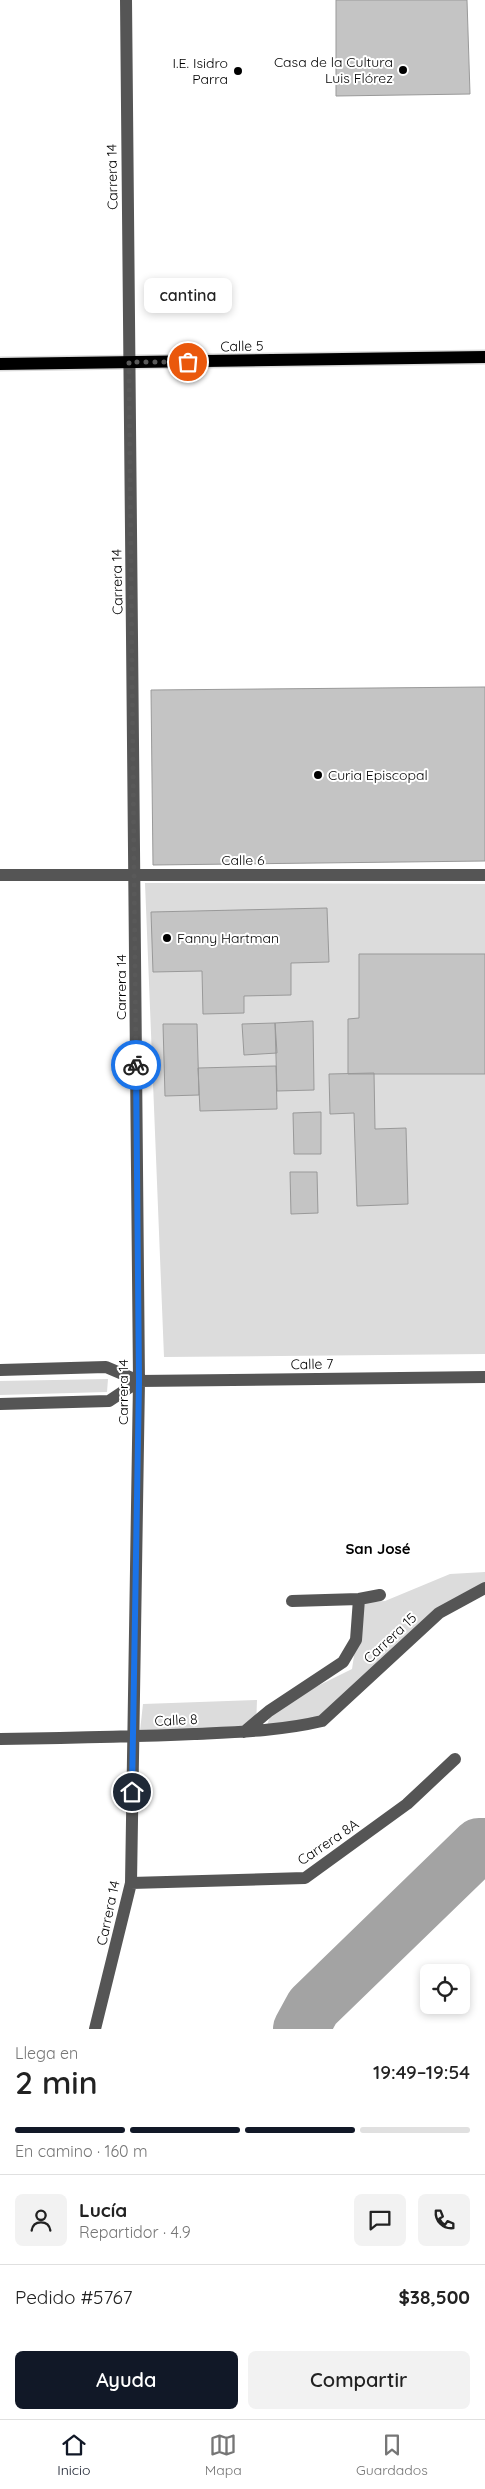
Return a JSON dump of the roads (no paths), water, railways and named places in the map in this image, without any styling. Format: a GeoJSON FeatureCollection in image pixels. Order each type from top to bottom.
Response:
{"type":"FeatureCollection","features":[{"type":"Feature","properties":{"kind":"main road","name":"Calle 5"},"geometry":{"type":"LineString","coordinates":[[0,364],[485,357]]}},
{"type":"Feature","properties":{"kind":"street","name":"Carrera 14"},"geometry":{"type":"LineString","coordinates":[[95,2029],[131,1883],[139,1381],[126,0]]}},
{"type":"Feature","properties":{"kind":"street","name":"Calle 6"},"geometry":{"type":"LineString","coordinates":[[0,875],[485,875]]}},
{"type":"Feature","properties":{"kind":"street","name":"Calle 7"},"geometry":{"type":"LineString","coordinates":[[0,1370],[106,1367],[139,1381],[485,1377]]}},
{"type":"Feature","properties":{"kind":"street"},"geometry":{"type":"LineString","coordinates":[[0,1404],[109,1401],[139,1381]]}},
{"type":"Feature","properties":{"kind":"street","name":"Carrera 15"},"geometry":{"type":"LineString","coordinates":[[322,1721],[439,1613],[485,1588]]}},
{"type":"Feature","properties":{"kind":"street"},"geometry":{"type":"LineString","coordinates":[[292,1601],[359,1599],[380,1595]]}},
{"type":"Feature","properties":{"kind":"street"},"geometry":{"type":"LineString","coordinates":[[244,1732],[269,1711],[343,1662],[356,1640],[359,1599]]}},
{"type":"Feature","properties":{"kind":"street","name":"Calle 8"},"geometry":{"type":"LineString","coordinates":[[0,1739],[133,1737],[244,1732],[301,1726],[322,1721]]}},
{"type":"Feature","properties":{"kind":"street","name":"Carrera 8A"},"geometry":{"type":"LineString","coordinates":[[131,1883],[305,1878],[407,1804],[455,1759]]}},
{"type":"Feature","properties":{"kind":"waterway"},"geometry":{"type":"LineString","coordinates":[[301,2029],[313,2007],[479,1846],[485,1846]]}},
{"type":"Feature","properties":{"kind":"place","name":"Casa de la Cultura Luis Flórez"},"geometry":{"type":"Point","coordinates":[403,70]}},
{"type":"Feature","properties":{"kind":"place","name":"I.E. Isidro Parra"},"geometry":{"type":"Point","coordinates":[238,71]}},
{"type":"Feature","properties":{"kind":"place","name":"cantina"},"geometry":{"type":"Point","coordinates":[188,362]}},
{"type":"Feature","properties":{"kind":"place","name":"Curia Episcopal"},"geometry":{"type":"Point","coordinates":[318,775]}},
{"type":"Feature","properties":{"kind":"place","name":"Fanny Hartman"},"geometry":{"type":"Point","coordinates":[167,938]}},
{"type":"Feature","properties":{"kind":"district","name":"San José"},"geometry":{"type":"Point","coordinates":[378,1548]}}]}
